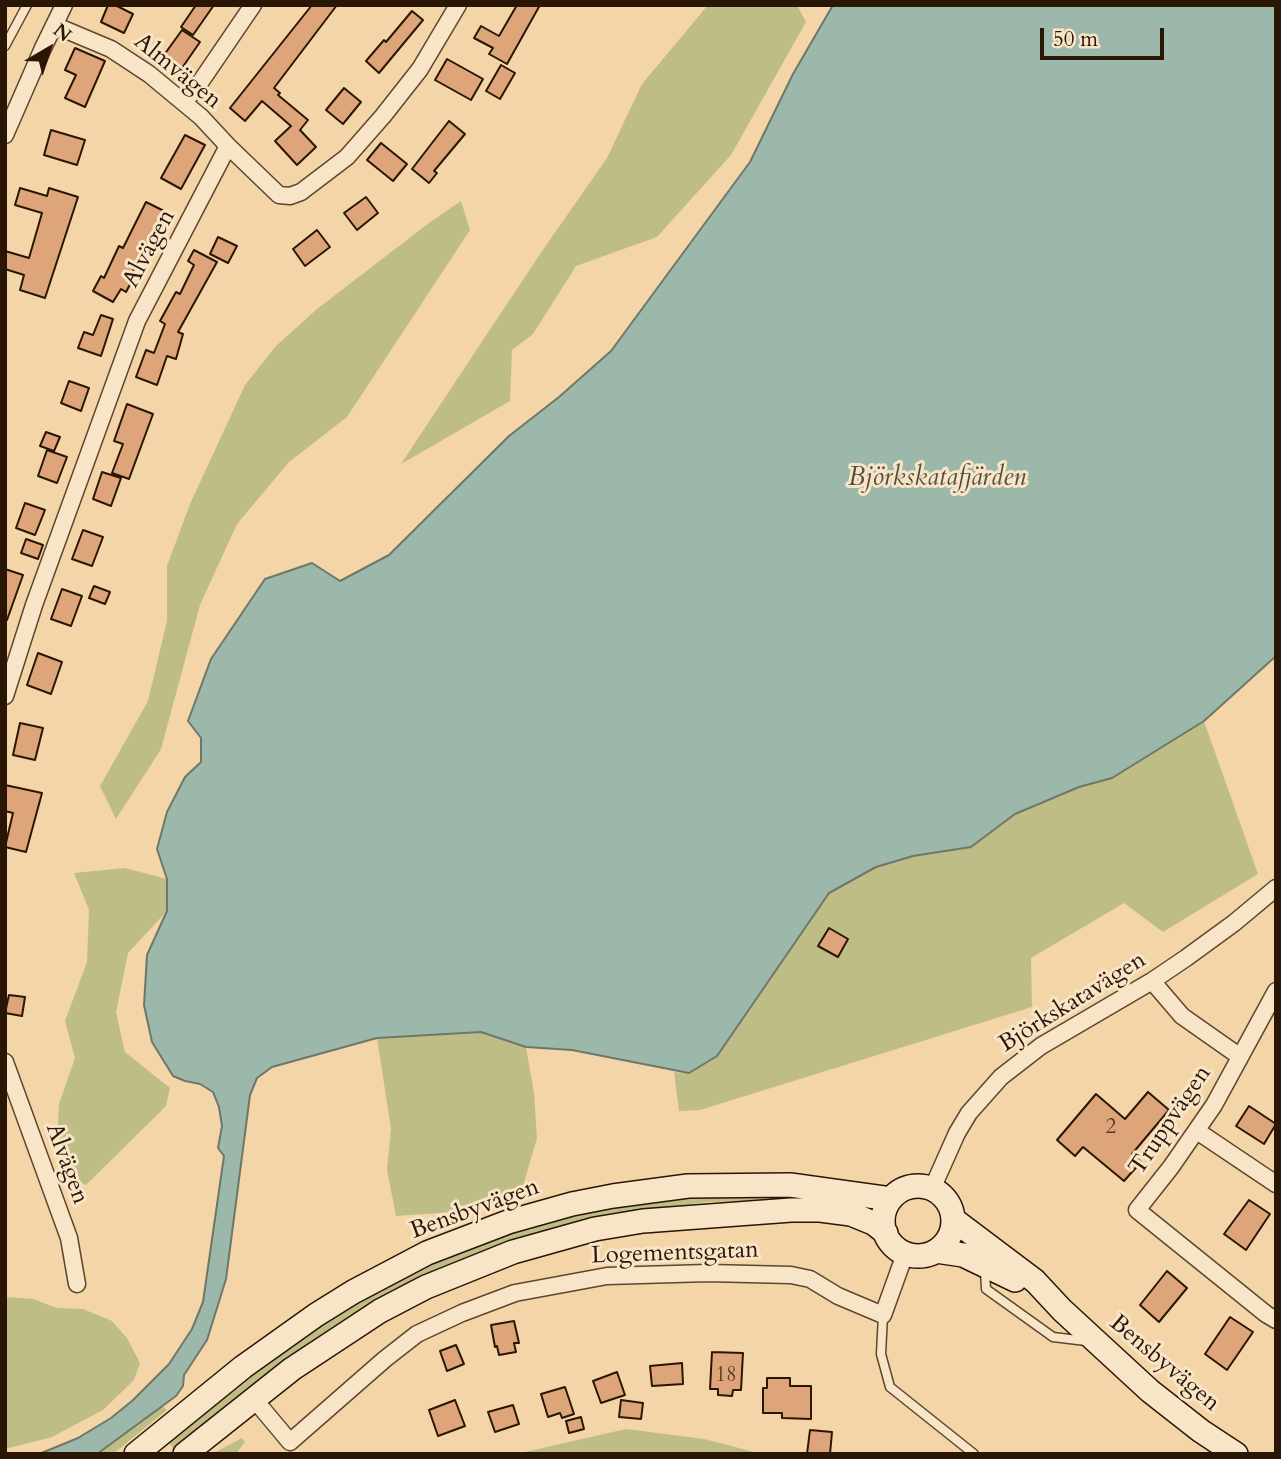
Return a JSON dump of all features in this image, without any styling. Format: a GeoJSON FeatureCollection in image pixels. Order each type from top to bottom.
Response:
{"type":"FeatureCollection","features":[{"type":"Feature","properties":{"kind":"main road","name":"Bensbyvägen"},"geometry":{"type":"LineString","coordinates":[[136,1454],[243,1367],[316,1315],[384,1274],[427,1253],[508,1222],[593,1200],[688,1186],[790,1185],[891,1199]]}},
{"type":"Feature","properties":{"kind":"main road"},"geometry":{"type":"LineString","coordinates":[[911,1187],[932,1189],[948,1203],[954,1220],[949,1238],[936,1251],[920,1256],[905,1254],[891,1243],[886,1233],[884,1215],[891,1199],[899,1192],[911,1187]]}},
{"type":"Feature","properties":{"kind":"main road"},"geometry":{"type":"LineString","coordinates":[[185,1454],[323,1347],[403,1298],[484,1261],[595,1228],[678,1217],[820,1210],[860,1217],[886,1233]]}},
{"type":"Feature","properties":{"kind":"main road","name":"Bensbyvägen"},"geometry":{"type":"LineString","coordinates":[[954,1220],[1035,1282],[1150,1391],[1201,1431],[1236,1454]]}},
{"type":"Feature","properties":{"kind":"main road","name":"Bensbyvägen"},"geometry":{"type":"LineString","coordinates":[[936,1251],[963,1255],[984,1264],[1062,1310]]}},
{"type":"Feature","properties":{"kind":"street"},"geometry":{"type":"LineString","coordinates":[[5,135],[64,5]]}},
{"type":"Feature","properties":{"kind":"street"},"geometry":{"type":"LineString","coordinates":[[184,103],[253,5]]}},
{"type":"Feature","properties":{"kind":"street"},"geometry":{"type":"LineString","coordinates":[[228,146],[279,195],[290,196],[301,192],[347,157],[383,116],[420,69],[453,7]]}},
{"type":"Feature","properties":{"kind":"street","name":"Almvägen"},"geometry":{"type":"LineString","coordinates":[[54,25],[111,49],[149,74],[201,117],[228,146]]}},
{"type":"Feature","properties":{"kind":"street","name":"Alvägen"},"geometry":{"type":"LineString","coordinates":[[5,696],[52,553],[137,321],[228,146]]}},
{"type":"Feature","properties":{"kind":"street","name":"Björkskatavägen"},"geometry":{"type":"LineString","coordinates":[[932,1189],[963,1123],[976,1103],[1001,1077],[1041,1045],[1152,981],[1234,923],[1276,888]]}},
{"type":"Feature","properties":{"kind":"street","name":"Truppvägen"},"geometry":{"type":"LineString","coordinates":[[1152,981],[1182,1016],[1239,1056]]}},
{"type":"Feature","properties":{"kind":"street","name":"Truppvägen"},"geometry":{"type":"LineString","coordinates":[[1274,1000],[1197,1131],[1137,1210],[1276,1320]]}},
{"type":"Feature","properties":{"kind":"street","name":"Alvägen"},"geometry":{"type":"LineString","coordinates":[[5,1062],[69,1238],[77,1284]]}},
{"type":"Feature","properties":{"kind":"street"},"geometry":{"type":"LineString","coordinates":[[1197,1131],[1276,1184]]}},
{"type":"Feature","properties":{"kind":"street"},"geometry":{"type":"LineString","coordinates":[[883,1315],[905,1254]]}},
{"type":"Feature","properties":{"kind":"street","name":"Logementsgatan"},"geometry":{"type":"LineString","coordinates":[[254,1399],[286,1448],[385,1359],[417,1334],[491,1301],[545,1286],[607,1276],[708,1273],[791,1275],[810,1279],[838,1296],[883,1315]]}},
{"type":"Feature","properties":{"kind":"lane"},"geometry":{"type":"LineString","coordinates":[[5,46],[27,5]]}},
{"type":"Feature","properties":{"kind":"lane"},"geometry":{"type":"LineString","coordinates":[[984,1264],[986,1289],[1053,1337],[1096,1342]]}},
{"type":"Feature","properties":{"kind":"lane"},"geometry":{"type":"LineString","coordinates":[[883,1315],[881,1354],[890,1387],[974,1454]]}},
{"type":"Feature","properties":{"kind":"shaded area"},"geometry":{"type":"Polygon","coordinates":[[[708,5],[797,5],[806,22],[731,155],[657,237],[576,266],[533,334],[512,350],[510,401],[401,464],[607,158],[642,84],[708,5]]]}},
{"type":"Feature","properties":{"kind":"shaded area"},"geometry":{"type":"Polygon","coordinates":[[[461,201],[470,230],[347,417],[289,462],[237,524],[200,605],[161,749],[116,819],[100,786],[148,701],[167,621],[167,566],[190,504],[245,385],[276,346],[317,309],[461,201]]]}},
{"type":"Feature","properties":{"kind":"shaded area"},"geometry":{"type":"Polygon","coordinates":[[[1204,721],[1258,874],[1163,932],[1124,903],[1031,958],[1032,1007],[700,1110],[679,1111],[674,1072],[682,1073],[766,982],[829,893],[876,867],[913,856],[971,847],[1015,814],[1079,787],[1112,778],[1204,721]]]}},
{"type":"Feature","properties":{"kind":"shaded area"},"geometry":{"type":"Polygon","coordinates":[[[125,868],[167,879],[167,911],[128,953],[116,1012],[125,1052],[170,1088],[166,1106],[86,1185],[71,1177],[57,1146],[59,1104],[75,1058],[65,1021],[87,962],[89,910],[74,873],[125,868]]]}},
{"type":"Feature","properties":{"kind":"shaded area"},"geometry":{"type":"Polygon","coordinates":[[[481,1032],[526,1047],[534,1093],[537,1138],[520,1196],[453,1212],[396,1216],[387,1170],[391,1129],[377,1038],[481,1032]]]}},
{"type":"Feature","properties":{"kind":"shaded area"},"geometry":{"type":"Polygon","coordinates":[[[708,1194],[824,1197],[822,1202],[707,1202],[640,1211],[544,1231],[458,1260],[412,1281],[341,1321],[287,1359],[174,1450],[169,1442],[280,1353],[337,1313],[407,1274],[454,1253],[541,1223],[588,1211],[708,1194]]]}},
{"type":"Feature","properties":{"kind":"shaded area"},"geometry":{"type":"Polygon","coordinates":[[[5,1297],[33,1299],[57,1308],[83,1309],[112,1321],[127,1338],[140,1363],[134,1380],[103,1410],[52,1437],[5,1449],[5,1297]]]}},
{"type":"Feature","properties":{"kind":"shaded area"},"geometry":{"type":"Polygon","coordinates":[[[162,1406],[167,1410],[113,1454],[97,1454],[162,1406]]]}},
{"type":"Feature","properties":{"kind":"shaded area"},"geometry":{"type":"Polygon","coordinates":[[[626,1429],[704,1439],[762,1454],[516,1454],[626,1429]]]}},
{"type":"Feature","properties":{"kind":"shaded area"},"geometry":{"type":"Polygon","coordinates":[[[242,1438],[245,1442],[236,1454],[212,1454],[242,1438]]]}},
{"type":"Feature","properties":{"kind":"water","name":"Björkskatafjärden"},"geometry":{"type":"Polygon","coordinates":[[[833,5],[1276,5],[1276,656],[1204,721],[1112,778],[1079,787],[1015,814],[971,847],[913,856],[876,867],[829,893],[717,1056],[689,1073],[572,1050],[526,1047],[481,1032],[377,1038],[272,1067],[257,1078],[250,1095],[226,1279],[207,1340],[184,1375],[183,1386],[176,1396],[97,1454],[39,1454],[78,1438],[111,1418],[132,1401],[169,1364],[192,1329],[203,1302],[224,1156],[218,1148],[222,1126],[219,1107],[213,1092],[200,1084],[173,1076],[152,1042],[144,1005],[147,955],[167,911],[167,879],[157,849],[167,812],[185,777],[201,762],[201,738],[188,721],[211,659],[265,579],[312,563],[340,581],[389,555],[509,436],[611,351],[750,162],[793,74],[833,5]]]}},
{"type":"Feature","properties":{"kind":"building"},"geometry":{"type":"Polygon","coordinates":[[[108,5],[115,5],[133,14],[124,33],[101,22],[108,5]]]}},
{"type":"Feature","properties":{"kind":"building"},"geometry":{"type":"Polygon","coordinates":[[[196,5],[214,5],[193,35],[181,27],[196,5]]]}},
{"type":"Feature","properties":{"kind":"building"},"geometry":{"type":"Polygon","coordinates":[[[312,5],[337,5],[274,88],[280,93],[278,95],[308,120],[300,130],[316,147],[297,165],[275,141],[291,126],[262,101],[245,121],[230,108],[312,5]]]}},
{"type":"Feature","properties":{"kind":"building"},"geometry":{"type":"Polygon","coordinates":[[[517,5],[540,5],[507,64],[489,54],[493,48],[474,38],[481,26],[499,36],[517,5]]]}},
{"type":"Feature","properties":{"kind":"building"},"geometry":{"type":"Polygon","coordinates":[[[412,11],[423,20],[379,73],[366,61],[412,11]]]}},
{"type":"Feature","properties":{"kind":"building"},"geometry":{"type":"Polygon","coordinates":[[[182,30],[200,42],[182,68],[164,55],[182,30]]]}},
{"type":"Feature","properties":{"kind":"building"},"geometry":{"type":"Polygon","coordinates":[[[75,48],[105,61],[85,107],[65,98],[76,75],[65,70],[75,48]]]}},
{"type":"Feature","properties":{"kind":"building"},"geometry":{"type":"Polygon","coordinates":[[[447,59],[483,79],[471,100],[435,80],[447,59]]]}},
{"type":"Feature","properties":{"kind":"building"},"geometry":{"type":"Polygon","coordinates":[[[501,65],[515,73],[500,99],[486,91],[501,65]]]}},
{"type":"Feature","properties":{"kind":"building"},"geometry":{"type":"Polygon","coordinates":[[[344,88],[361,102],[343,124],[326,110],[344,88]]]}},
{"type":"Feature","properties":{"kind":"building"},"geometry":{"type":"Polygon","coordinates":[[[449,121],[465,134],[434,171],[437,173],[429,183],[412,169],[449,121]]]}},
{"type":"Feature","properties":{"kind":"building"},"geometry":{"type":"Polygon","coordinates":[[[51,130],[85,140],[77,165],[44,155],[51,130]]]}},
{"type":"Feature","properties":{"kind":"building"},"geometry":{"type":"Polygon","coordinates":[[[185,135],[205,145],[181,189],[161,178],[185,135]]]}},
{"type":"Feature","properties":{"kind":"building"},"geometry":{"type":"Polygon","coordinates":[[[381,143],[407,164],[393,181],[367,160],[381,143]]]}},
{"type":"Feature","properties":{"kind":"building"},"geometry":{"type":"Polygon","coordinates":[[[20,188],[47,196],[49,188],[78,197],[45,298],[20,290],[24,275],[5,269],[5,251],[29,258],[42,213],[15,205],[20,188]]]}},
{"type":"Feature","properties":{"kind":"building"},"geometry":{"type":"Polygon","coordinates":[[[366,197],[378,213],[357,230],[344,213],[366,197]]]}},
{"type":"Feature","properties":{"kind":"building"},"geometry":{"type":"Polygon","coordinates":[[[146,202],[168,213],[151,248],[146,245],[126,292],[121,289],[113,302],[93,291],[101,276],[104,278],[119,246],[123,248],[146,202]]]}},
{"type":"Feature","properties":{"kind":"building"},"geometry":{"type":"Polygon","coordinates":[[[317,230],[330,247],[305,266],[293,249],[317,230]]]}},
{"type":"Feature","properties":{"kind":"building"},"geometry":{"type":"Polygon","coordinates":[[[218,237],[237,246],[228,263],[210,254],[218,237]]]}},
{"type":"Feature","properties":{"kind":"building"},"geometry":{"type":"Polygon","coordinates":[[[194,250],[217,262],[178,332],[183,334],[176,359],[167,356],[157,385],[136,377],[146,350],[154,353],[165,324],[160,321],[176,292],[180,294],[194,265],[188,261],[194,250]]]}},
{"type":"Feature","properties":{"kind":"building"},"geometry":{"type":"Polygon","coordinates":[[[101,315],[113,319],[101,356],[78,348],[84,332],[93,335],[101,315]]]}},
{"type":"Feature","properties":{"kind":"building"},"geometry":{"type":"Polygon","coordinates":[[[69,381],[89,388],[81,411],[61,403],[69,381]]]}},
{"type":"Feature","properties":{"kind":"building"},"geometry":{"type":"Polygon","coordinates":[[[127,404],[153,414],[129,479],[112,473],[123,444],[114,441],[127,404]]]}},
{"type":"Feature","properties":{"kind":"building"},"geometry":{"type":"Polygon","coordinates":[[[46,432],[60,437],[54,451],[40,446],[46,432]]]}},
{"type":"Feature","properties":{"kind":"building"},"geometry":{"type":"Polygon","coordinates":[[[47,450],[67,457],[57,483],[38,476],[47,450]]]}},
{"type":"Feature","properties":{"kind":"building"},"geometry":{"type":"Polygon","coordinates":[[[102,472],[121,478],[111,506],[93,499],[102,472]]]}},
{"type":"Feature","properties":{"kind":"building"},"geometry":{"type":"Polygon","coordinates":[[[25,503],[45,510],[35,535],[16,528],[25,503]]]}},
{"type":"Feature","properties":{"kind":"building"},"geometry":{"type":"Polygon","coordinates":[[[83,530],[103,537],[92,566],[72,559],[83,530]]]}},
{"type":"Feature","properties":{"kind":"building"},"geometry":{"type":"Polygon","coordinates":[[[26,539],[43,545],[38,559],[21,553],[26,539]]]}},
{"type":"Feature","properties":{"kind":"building"},"geometry":{"type":"Polygon","coordinates":[[[5,569],[23,575],[7,620],[5,620],[5,569]]]}},
{"type":"Feature","properties":{"kind":"building"},"geometry":{"type":"Polygon","coordinates":[[[94,586],[110,592],[105,604],[89,598],[94,586]]]}},
{"type":"Feature","properties":{"kind":"building"},"geometry":{"type":"Polygon","coordinates":[[[62,589],[82,596],[71,626],[51,619],[62,589]]]}},
{"type":"Feature","properties":{"kind":"building"},"geometry":{"type":"Polygon","coordinates":[[[38,653],[62,662],[51,694],[27,685],[38,653]]]}},
{"type":"Feature","properties":{"kind":"building"},"geometry":{"type":"Polygon","coordinates":[[[20,723],[43,728],[35,760],[13,755],[20,723]]]}},
{"type":"Feature","properties":{"kind":"building"},"geometry":{"type":"Polygon","coordinates":[[[5,785],[42,793],[26,852],[5,847],[13,813],[5,811],[5,785]]]}},
{"type":"Feature","properties":{"kind":"building"},"geometry":{"type":"Polygon","coordinates":[[[829,928],[848,939],[838,957],[818,946],[829,928]]]}},
{"type":"Feature","properties":{"kind":"building"},"geometry":{"type":"Polygon","coordinates":[[[9,995],[25,997],[22,1016],[5,1013],[9,995]]]}},
{"type":"Feature","properties":{"kind":"building"},"geometry":{"type":"Polygon","coordinates":[[[1148,1092],[1169,1110],[1132,1154],[1141,1162],[1124,1181],[1083,1147],[1075,1156],[1057,1140],[1096,1094],[1125,1119],[1148,1092]]]}},
{"type":"Feature","properties":{"kind":"building"},"geometry":{"type":"Polygon","coordinates":[[[1249,1106],[1276,1124],[1264,1144],[1236,1126],[1249,1106]]]}},
{"type":"Feature","properties":{"kind":"building"},"geometry":{"type":"Polygon","coordinates":[[[1249,1200],[1270,1214],[1246,1250],[1224,1234],[1249,1200]]]}},
{"type":"Feature","properties":{"kind":"building"},"geometry":{"type":"Polygon","coordinates":[[[1167,1271],[1187,1288],[1159,1322],[1140,1305],[1167,1271]]]}},
{"type":"Feature","properties":{"kind":"building"},"geometry":{"type":"Polygon","coordinates":[[[1230,1317],[1253,1332],[1227,1370],[1205,1354],[1230,1317]]]}},
{"type":"Feature","properties":{"kind":"building"},"geometry":{"type":"Polygon","coordinates":[[[514,1321],[519,1343],[514,1343],[516,1352],[499,1355],[491,1325],[514,1321]]]}},
{"type":"Feature","properties":{"kind":"building"},"geometry":{"type":"Polygon","coordinates":[[[456,1345],[464,1364],[447,1371],[440,1351],[456,1345]]]}},
{"type":"Feature","properties":{"kind":"building"},"geometry":{"type":"Polygon","coordinates":[[[712,1352],[743,1353],[741,1390],[733,1390],[732,1396],[718,1395],[718,1389],[710,1389],[712,1352]]]}},
{"type":"Feature","properties":{"kind":"building"},"geometry":{"type":"Polygon","coordinates":[[[682,1363],[683,1384],[652,1386],[650,1366],[682,1363]]]}},
{"type":"Feature","properties":{"kind":"building"},"geometry":{"type":"Polygon","coordinates":[[[617,1372],[625,1395],[601,1403],[593,1381],[617,1372]]]}},
{"type":"Feature","properties":{"kind":"building"},"geometry":{"type":"Polygon","coordinates":[[[767,1378],[790,1378],[790,1386],[811,1386],[811,1419],[782,1418],[782,1413],[763,1413],[763,1388],[767,1388],[767,1378]]]}},
{"type":"Feature","properties":{"kind":"building"},"geometry":{"type":"Polygon","coordinates":[[[565,1387],[574,1414],[562,1418],[560,1413],[548,1417],[541,1394],[565,1387]]]}},
{"type":"Feature","properties":{"kind":"building"},"geometry":{"type":"Polygon","coordinates":[[[455,1400],[465,1426],[438,1436],[429,1410],[455,1400]]]}},
{"type":"Feature","properties":{"kind":"building"},"geometry":{"type":"Polygon","coordinates":[[[621,1400],[643,1403],[641,1419],[619,1417],[621,1400]]]}},
{"type":"Feature","properties":{"kind":"building"},"geometry":{"type":"Polygon","coordinates":[[[513,1405],[519,1424],[495,1432],[488,1412],[513,1405]]]}},
{"type":"Feature","properties":{"kind":"building"},"geometry":{"type":"Polygon","coordinates":[[[581,1417],[584,1429],[569,1433],[566,1421],[581,1417]]]}},
{"type":"Feature","properties":{"kind":"building"},"geometry":{"type":"Polygon","coordinates":[[[810,1430],[832,1432],[830,1454],[807,1454],[810,1430]]]}}]}
